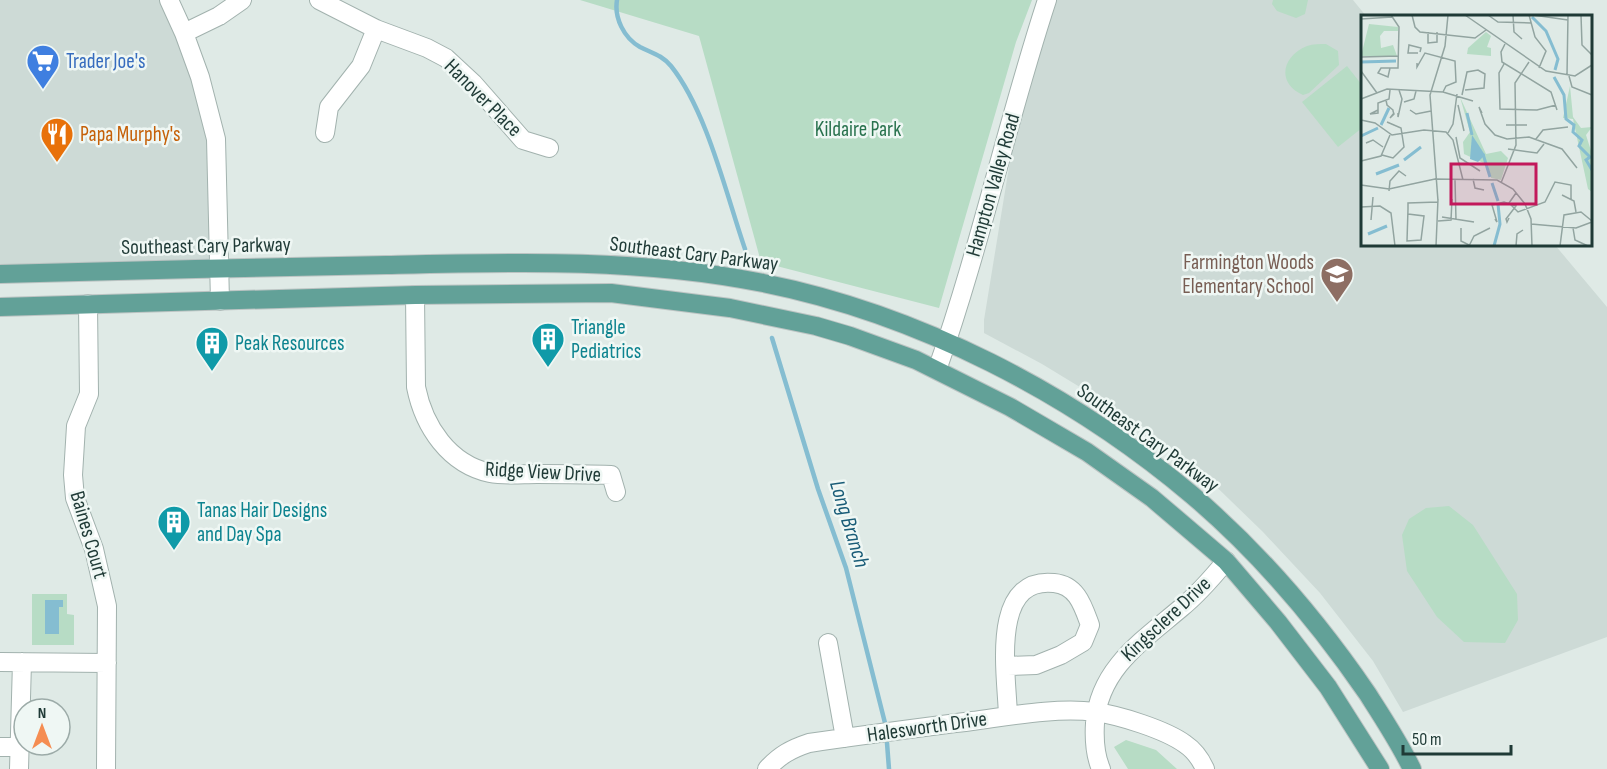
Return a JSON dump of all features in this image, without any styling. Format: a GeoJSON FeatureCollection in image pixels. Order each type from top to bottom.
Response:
{"type":"FeatureCollection","features":[{"type":"Feature","properties":{"kind":"main road","name":"Southeast Cary Parkway"},"geometry":{"type":"LineString","coordinates":[[0,274],[523,263],[624,265],[669,269],[764,284],[861,309],[947,342],[1022,380],[1104,429],[1167,474],[1213,513],[1265,566],[1320,629],[1377,709],[1412,769]]}},
{"type":"Feature","properties":{"kind":"main road"},"geometry":{"type":"LineString","coordinates":[[0,307],[415,295],[611,293],[730,308],[816,326],[905,356],[1010,407],[1088,452],[1152,498],[1226,561],[1278,622],[1329,687],[1380,769]]}},
{"type":"Feature","properties":{"kind":"street"},"geometry":{"type":"LineString","coordinates":[[169,0],[200,77],[216,139],[220,301]]}},
{"type":"Feature","properties":{"kind":"street"},"geometry":{"type":"LineString","coordinates":[[184,33],[219,16],[242,0]]}},
{"type":"Feature","properties":{"kind":"street","name":"Hanover Place"},"geometry":{"type":"LineString","coordinates":[[319,0],[376,29],[427,48],[446,58],[473,83],[523,140],[549,148]]}},
{"type":"Feature","properties":{"kind":"street","name":"Hampton Valley Road"},"geometry":{"type":"LineString","coordinates":[[937,370],[1047,0]]}},
{"type":"Feature","properties":{"kind":"street"},"geometry":{"type":"LineString","coordinates":[[325,133],[329,107],[361,66],[376,29]]}},
{"type":"Feature","properties":{"kind":"street","name":"Ridge View Drive"},"geometry":{"type":"LineString","coordinates":[[415,295],[416,387],[419,401],[439,440],[460,461],[492,473],[610,475],[616,492]]}},
{"type":"Feature","properties":{"kind":"street","name":"Baines Court"},"geometry":{"type":"LineString","coordinates":[[87,304],[89,394],[76,426],[73,475],[75,498],[94,549],[107,606],[106,769]]}},
{"type":"Feature","properties":{"kind":"street","name":"Kingsclere Drive"},"geometry":{"type":"LineString","coordinates":[[1101,769],[1094,740],[1096,712],[1111,672],[1127,653],[1183,607],[1226,561]]}},
{"type":"Feature","properties":{"kind":"street"},"geometry":{"type":"LineString","coordinates":[[1006,666],[1036,665],[1061,655],[1083,642],[1090,625],[1083,604],[1072,589],[1062,583],[1047,582],[1020,592],[1012,604],[1006,638],[1006,666],[1008,716]]}},
{"type":"Feature","properties":{"kind":"street"},"geometry":{"type":"LineString","coordinates":[[828,643],[845,738]]}},
{"type":"Feature","properties":{"kind":"street"},"geometry":{"type":"LineString","coordinates":[[0,662],[107,663]]}},
{"type":"Feature","properties":{"kind":"street"},"geometry":{"type":"LineString","coordinates":[[21,697],[22,662]]}},
{"type":"Feature","properties":{"kind":"street","name":"Halesworth Drive"},"geometry":{"type":"LineString","coordinates":[[767,769],[780,755],[808,743],[1008,716],[1068,711],[1096,712]]}},
{"type":"Feature","properties":{"kind":"street"},"geometry":{"type":"LineString","coordinates":[[1096,712],[1137,722],[1185,744],[1201,761],[1205,769]]}},
{"type":"Feature","properties":{"kind":"shaded area"},"geometry":{"type":"Polygon","coordinates":[[[0,0],[169,0],[216,139],[219,268],[0,274],[0,0]]]}},
{"type":"Feature","properties":{"kind":"shaded area"},"geometry":{"type":"Polygon","coordinates":[[[1047,0],[1353,0],[1365,15],[1361,15],[1361,246],[1556,246],[1607,307],[1607,637],[1403,712],[1373,661],[1320,593],[1263,532],[1197,468],[1121,412],[1042,364],[984,333],[984,320],[1024,75],[1047,0]]]}},
{"type":"Feature","properties":{"kind":"green space","name":"Kildaire Park"},"geometry":{"type":"Polygon","coordinates":[[[580,0],[1032,0],[1016,42],[939,308],[761,262],[699,36],[580,0]]]}},
{"type":"Feature","properties":{"kind":"green space"},"geometry":{"type":"Polygon","coordinates":[[[1273,0],[1308,0],[1305,14],[1296,18],[1277,11],[1272,4],[1273,0]]]}},
{"type":"Feature","properties":{"kind":"green space"},"geometry":{"type":"Polygon","coordinates":[[[1326,44],[1338,51],[1339,65],[1309,93],[1303,95],[1294,90],[1289,84],[1285,70],[1292,56],[1307,46],[1326,44]]]}},
{"type":"Feature","properties":{"kind":"green space"},"geometry":{"type":"Polygon","coordinates":[[[1347,66],[1361,84],[1361,129],[1338,147],[1302,102],[1347,66]]]}},
{"type":"Feature","properties":{"kind":"green space"},"geometry":{"type":"Polygon","coordinates":[[[1449,506],[1473,525],[1517,594],[1518,620],[1505,643],[1464,642],[1437,617],[1407,571],[1402,535],[1409,519],[1426,508],[1449,506]]]}},
{"type":"Feature","properties":{"kind":"green space"},"geometry":{"type":"Polygon","coordinates":[[[32,594],[67,594],[67,614],[74,615],[74,645],[32,645],[32,594]]]}},
{"type":"Feature","properties":{"kind":"green space"},"geometry":{"type":"Polygon","coordinates":[[[1126,740],[1156,750],[1177,769],[1128,769],[1114,747],[1126,740]]]}},
{"type":"Feature","properties":{"kind":"water"},"geometry":{"type":"Polygon","coordinates":[[[45,600],[63,600],[63,607],[59,607],[59,634],[45,634],[45,600]]]}},
{"type":"Feature","properties":{"kind":"waterway","name":"Long Branch"},"geometry":{"type":"LineString","coordinates":[[617,0],[617,14],[625,33],[634,43],[668,62],[695,106],[714,154],[745,249]]}},
{"type":"Feature","properties":{"kind":"waterway","name":"Long Branch"},"geometry":{"type":"LineString","coordinates":[[772,338],[818,489],[846,568],[885,723]]}},
{"type":"Feature","properties":{"kind":"waterway","name":"Long Branch"},"geometry":{"type":"LineString","coordinates":[[887,743],[889,769]]}},
{"type":"Feature","properties":{"kind":"place","name":"Trader Joe's"},"geometry":{"type":"Point","coordinates":[43,90]}},
{"type":"Feature","properties":{"kind":"place","name":"Papa Murphy's"},"geometry":{"type":"Point","coordinates":[57,163]}},
{"type":"Feature","properties":{"kind":"place","name":"Farmington Woods Elementary School"},"geometry":{"type":"Point","coordinates":[1337,303]}},
{"type":"Feature","properties":{"kind":"place","name":"Triangle Pediatrics"},"geometry":{"type":"Point","coordinates":[548,368]}},
{"type":"Feature","properties":{"kind":"place","name":"Peak Resources"},"geometry":{"type":"Point","coordinates":[212,372]}},
{"type":"Feature","properties":{"kind":"place","name":"Tanas Hair Designs and Day Spa"},"geometry":{"type":"Point","coordinates":[174,551]}}]}
